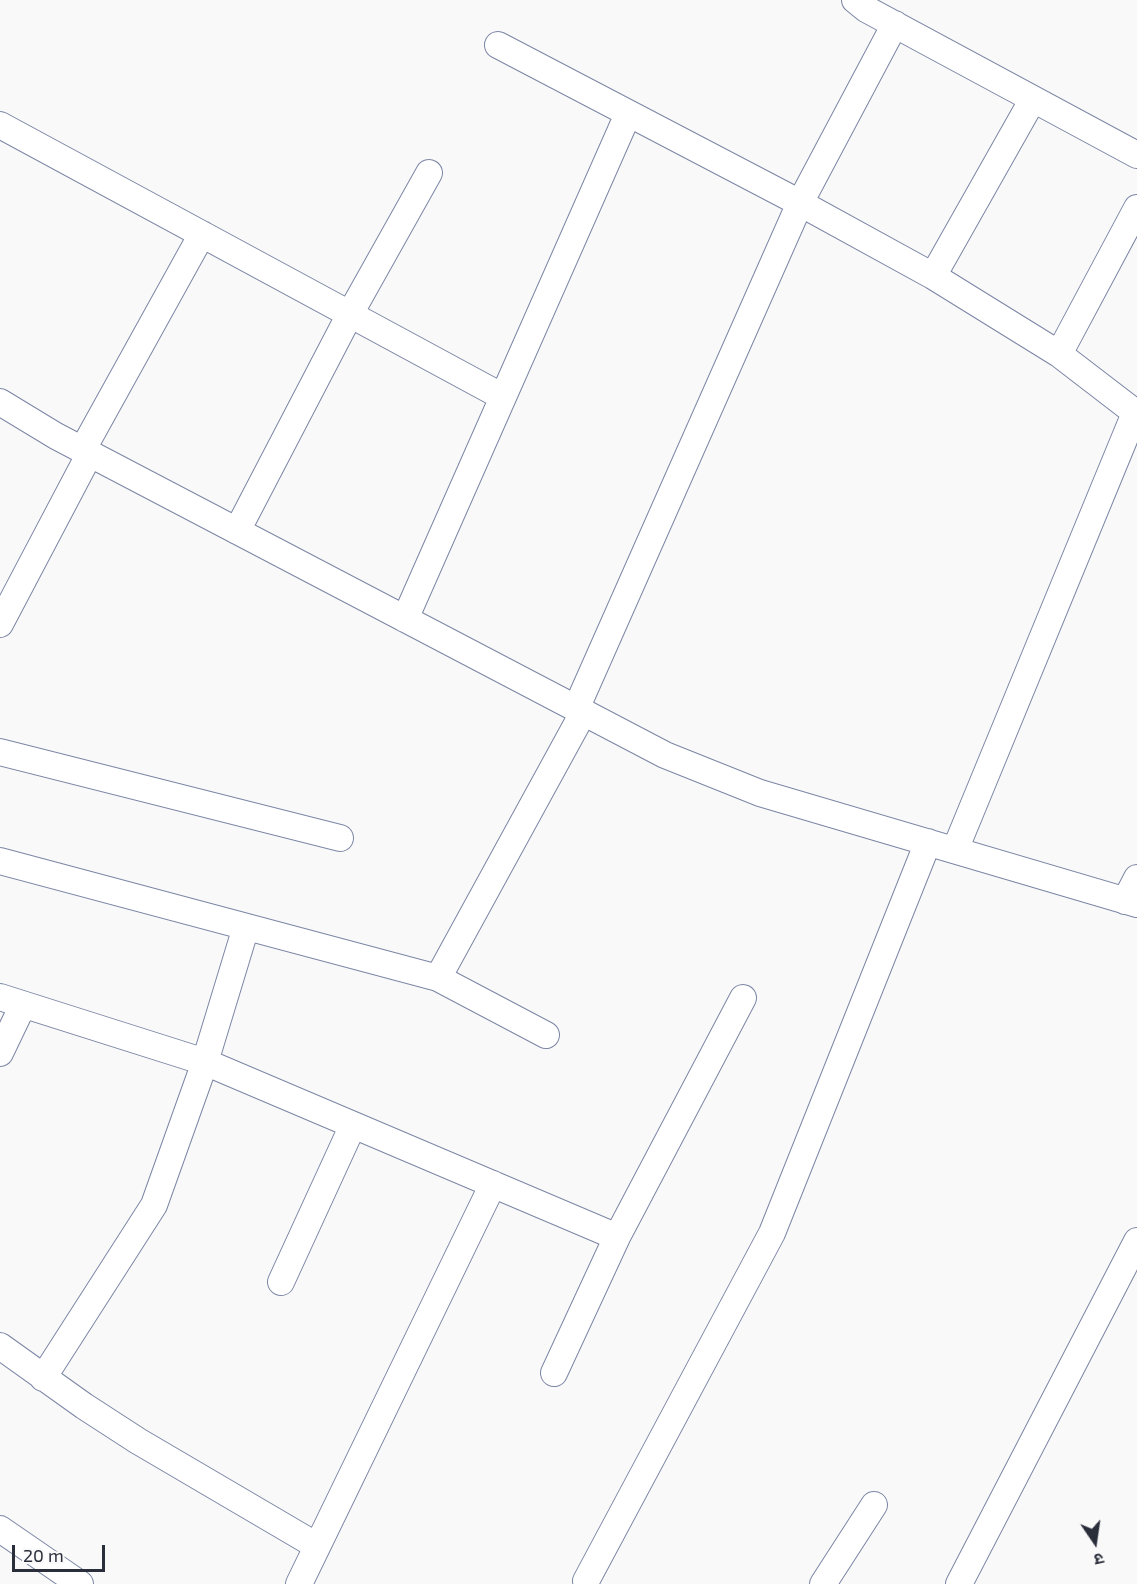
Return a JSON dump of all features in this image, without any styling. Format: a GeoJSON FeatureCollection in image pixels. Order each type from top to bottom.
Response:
{"type":"FeatureCollection","features":[{"type":"Feature","properties":{"kind":"street"},"geometry":{"type":"LineString","coordinates":[[855,0],[866,9],[1137,155]]}},
{"type":"Feature","properties":{"kind":"street"},"geometry":{"type":"LineString","coordinates":[[438,978],[580,711],[800,203],[895,24]]}},
{"type":"Feature","properties":{"kind":"street"},"geometry":{"type":"LineString","coordinates":[[498,45],[800,203],[933,276],[1059,354],[1136,413],[955,850]]}},
{"type":"Feature","properties":{"kind":"street"},"geometry":{"type":"LineString","coordinates":[[933,276],[1033,99]]}},
{"type":"Feature","properties":{"kind":"street"},"geometry":{"type":"LineString","coordinates":[[405,619],[628,114]]}},
{"type":"Feature","properties":{"kind":"street"},"geometry":{"type":"LineString","coordinates":[[0,124],[503,397]]}},
{"type":"Feature","properties":{"kind":"street"},"geometry":{"type":"LineString","coordinates":[[237,531],[350,314],[429,173]]}},
{"type":"Feature","properties":{"kind":"street"},"geometry":{"type":"LineString","coordinates":[[1059,354],[1137,208]]}},
{"type":"Feature","properties":{"kind":"street"},"geometry":{"type":"LineString","coordinates":[[0,624],[86,451],[202,234]]}},
{"type":"Feature","properties":{"kind":"street"},"geometry":{"type":"LineString","coordinates":[[0,402],[86,451],[665,755],[760,793],[1131,903],[1137,878]]}},
{"type":"Feature","properties":{"kind":"street"},"geometry":{"type":"LineString","coordinates":[[0,752],[340,838]]}},
{"type":"Feature","properties":{"kind":"street"},"geometry":{"type":"LineString","coordinates":[[586,1581],[772,1233],[928,842]]}},
{"type":"Feature","properties":{"kind":"street"},"geometry":{"type":"LineString","coordinates":[[0,861],[438,978],[546,1035]]}},
{"type":"Feature","properties":{"kind":"street"},"geometry":{"type":"LineString","coordinates":[[43,1378],[154,1205],[205,1062],[246,927]]}},
{"type":"Feature","properties":{"kind":"street"},"geometry":{"type":"LineString","coordinates":[[554,1373],[617,1237],[743,998]]}},
{"type":"Feature","properties":{"kind":"street"},"geometry":{"type":"LineString","coordinates":[[0,1053],[11,1001],[205,1062],[617,1237]]}},
{"type":"Feature","properties":{"kind":"street"},"geometry":{"type":"LineString","coordinates":[[281,1282],[353,1125]]}},
{"type":"Feature","properties":{"kind":"street"},"geometry":{"type":"LineString","coordinates":[[299,1584],[493,1184]]}},
{"type":"Feature","properties":{"kind":"street"},"geometry":{"type":"LineString","coordinates":[[959,1584],[1137,1241]]}},
{"type":"Feature","properties":{"kind":"street"},"geometry":{"type":"LineString","coordinates":[[0,1346],[43,1378],[138,1441],[317,1546]]}},
{"type":"Feature","properties":{"kind":"street"},"geometry":{"type":"LineString","coordinates":[[823,1584],[874,1504]]}},
{"type":"Feature","properties":{"kind":"street"},"geometry":{"type":"LineString","coordinates":[[0,1529],[80,1584]]}}]}
